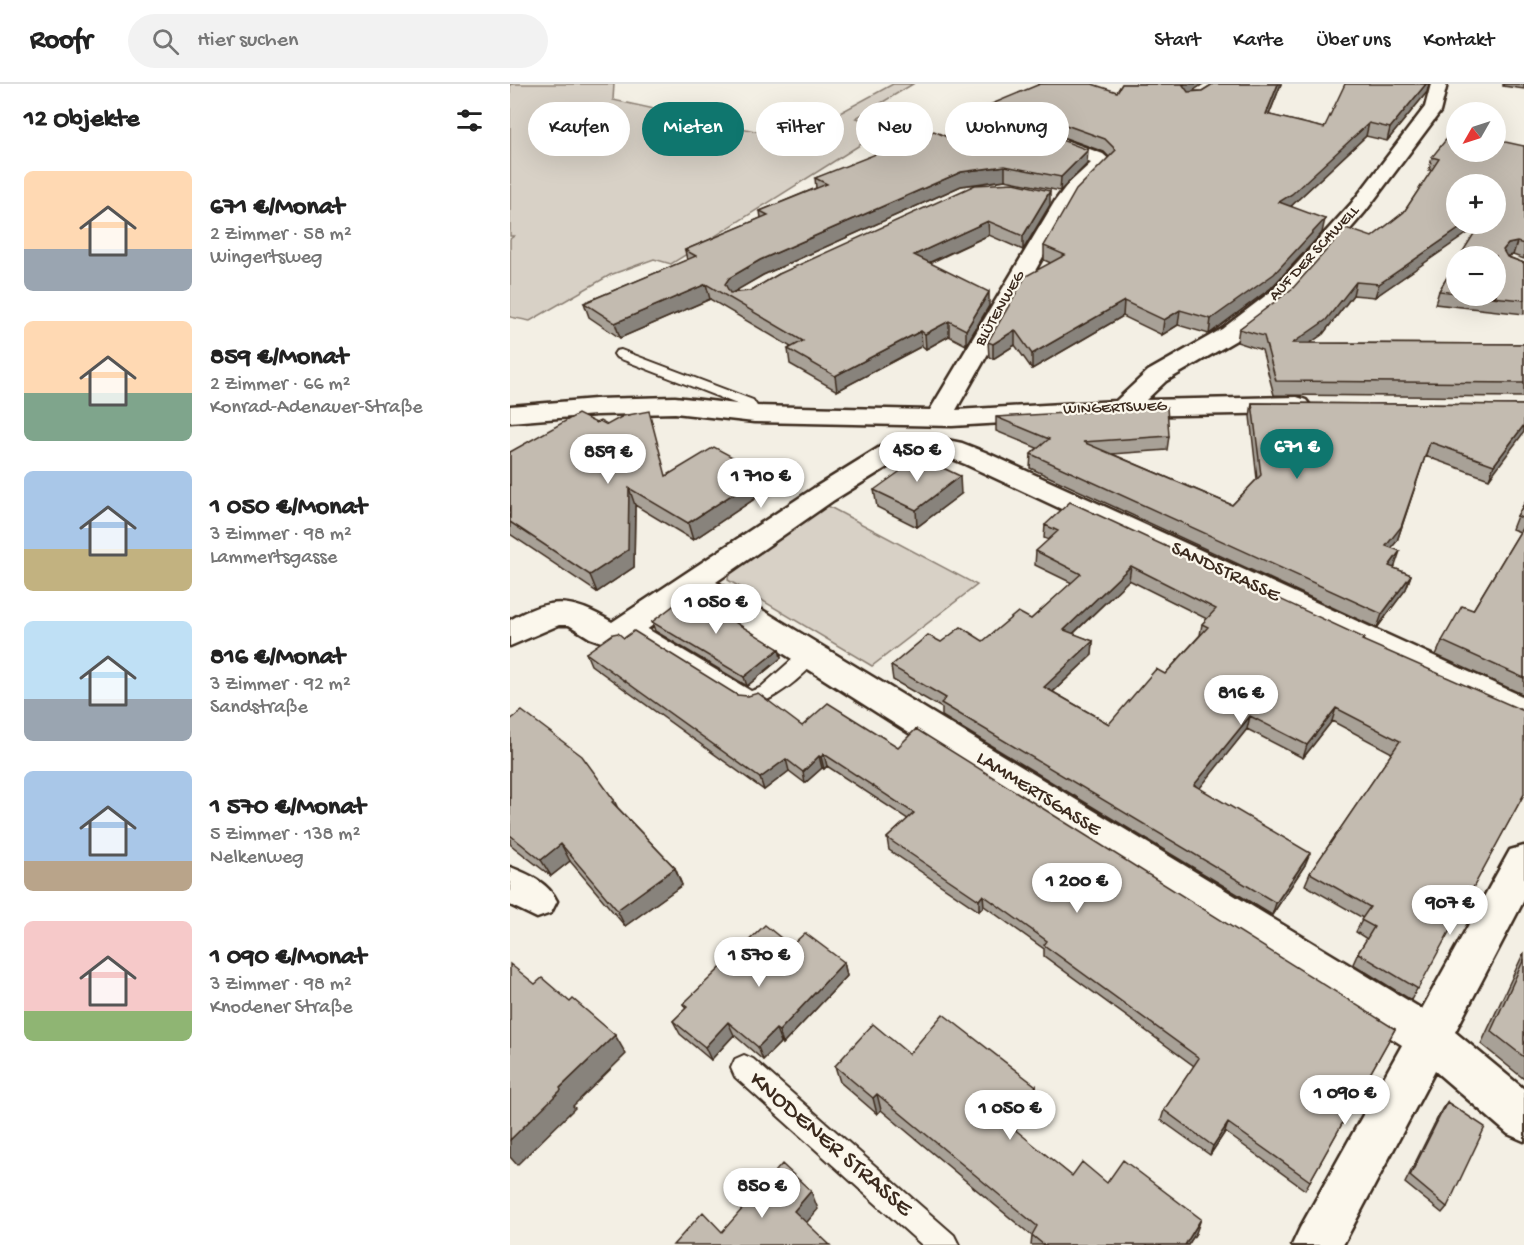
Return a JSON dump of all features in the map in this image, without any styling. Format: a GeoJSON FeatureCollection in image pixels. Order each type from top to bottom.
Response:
{"type":"FeatureCollection","features":[{"type":"Feature","properties":{"kind":"street","name":"AUF DER SCHWELL"},"geometry":{"type":"LineString","coordinates":[[1123,408],[1157,376],[1230,334],[1281,295],[1358,208],[1434,108],[1439,84]]}},
{"type":"Feature","properties":{"kind":"street","name":"BLÜTENWEG"},"geometry":{"type":"LineString","coordinates":[[938,418],[1054,197],[1074,189],[1103,163],[1069,147]]}},
{"type":"Feature","properties":{"kind":"street","name":"WINGERTSWEG"},"geometry":{"type":"LineString","coordinates":[[510,414],[638,406],[707,407],[754,414],[938,418],[1123,408],[1326,406]]}},
{"type":"Feature","properties":{"kind":"street","name":"SANDSTRASSE"},"geometry":{"type":"LineString","coordinates":[[695,583],[824,494],[895,450],[922,443],[952,449],[975,458],[1524,712]]}},
{"type":"Feature","properties":{"kind":"street"},"geometry":{"type":"LineString","coordinates":[[510,635],[531,622],[563,614],[577,616],[606,633],[620,633],[695,583]]}},
{"type":"Feature","properties":{"kind":"street","name":"LAMMERTSGASSE"},"geometry":{"type":"LineString","coordinates":[[695,583],[1429,1038],[1524,1118]]}},
{"type":"Feature","properties":{"kind":"street"},"geometry":{"type":"LineString","coordinates":[[1317,1245],[1524,862]]}},
{"type":"Feature","properties":{"kind":"lane"},"geometry":{"type":"LineString","coordinates":[[621,354],[748,403],[754,414]]}},
{"type":"Feature","properties":{"kind":"lane"},"geometry":{"type":"LineString","coordinates":[[631,626],[749,700],[766,693],[811,654]]}},
{"type":"Feature","properties":{"kind":"lane","name":"KNODENER STRASSE"},"geometry":{"type":"LineString","coordinates":[[744,1068],[944,1245]]}},
{"type":"Feature","properties":{"kind":"shaded area"},"geometry":{"type":"Polygon","coordinates":[[[510,84],[614,84],[613,100],[622,102],[528,102],[528,156],[630,156],[630,104],[642,106],[642,156],[744,156],[744,129],[756,131],[756,156],[842,156],[671,264],[654,259],[610,275],[530,321],[510,317],[510,239],[514,236],[510,236],[510,84]]]}},
{"type":"Feature","properties":{"kind":"shaded area"},"geometry":{"type":"Polygon","coordinates":[[[893,84],[913,84],[883,102],[860,102],[893,84]]]}},
{"type":"Feature","properties":{"kind":"shaded area"},"geometry":{"type":"Polygon","coordinates":[[[856,104],[856,118],[856,147],[844,155],[844,111],[856,104]]]}},
{"type":"Feature","properties":{"kind":"shaded area"},"geometry":{"type":"Polygon","coordinates":[[[826,505],[977,585],[872,666],[728,580],[729,570],[826,505]]]}},
{"type":"Feature","properties":{"kind":"building"},"geometry":{"type":"Polygon","coordinates":[[[1040,84],[1092,84],[1117,92],[1122,84],[1185,84],[1183,85],[1188,92],[1202,91],[1213,84],[1278,84],[1266,114],[1324,128],[1345,84],[1426,84],[1390,128],[1369,123],[1292,194],[1279,202],[1325,219],[1274,274],[1211,319],[1180,310],[1164,320],[1124,301],[1032,354],[1015,330],[993,344],[988,342],[1026,276],[1065,255],[1044,246],[1076,190],[1116,150],[1105,139],[1069,126],[1069,102],[997,102],[1040,84]]]}},
{"type":"Feature","properties":{"kind":"building"},"geometry":{"type":"Polygon","coordinates":[[[934,131],[945,136],[945,156],[1069,156],[1069,143],[1088,150],[1061,177],[1005,166],[961,172],[760,260],[729,278],[725,284],[730,293],[750,291],[779,274],[975,185],[1014,183],[1050,191],[1023,236],[988,221],[914,255],[989,292],[966,330],[949,321],[925,334],[921,331],[835,376],[788,349],[803,341],[706,284],[615,323],[584,303],[696,256],[685,250],[768,215],[760,211],[827,184],[815,178],[871,156],[933,156],[934,131]]]}},
{"type":"Feature","properties":{"kind":"building"},"geometry":{"type":"Polygon","coordinates":[[[1446,140],[1446,162],[1506,162],[1506,142],[1524,146],[1524,244],[1517,242],[1506,246],[1466,246],[1474,234],[1506,234],[1506,174],[1446,174],[1446,234],[1452,234],[1379,284],[1356,282],[1326,320],[1293,343],[1524,344],[1524,383],[1276,381],[1264,336],[1239,329],[1293,288],[1346,228],[1372,237],[1404,212],[1439,159],[1432,157],[1446,140]]]}},
{"type":"Feature","properties":{"kind":"building"},"geometry":{"type":"Polygon","coordinates":[[[1506,255],[1524,263],[1524,300],[1506,298],[1506,255]]]}},
{"type":"Feature","properties":{"kind":"building"},"geometry":{"type":"Polygon","coordinates":[[[1446,279],[1446,292],[1439,291],[1446,279]]]}},
{"type":"Feature","properties":{"kind":"building"},"geometry":{"type":"Polygon","coordinates":[[[1252,403],[1524,405],[1524,425],[1494,465],[1430,442],[1401,527],[1386,546],[1400,551],[1389,566],[1411,575],[1382,614],[1031,454],[1049,439],[996,417],[1167,407],[1169,436],[1083,442],[1232,505],[1261,475],[1252,403]]]}},
{"type":"Feature","properties":{"kind":"building"},"geometry":{"type":"Polygon","coordinates":[[[649,411],[666,476],[714,447],[764,474],[688,523],[629,488],[628,550],[590,575],[510,522],[510,452],[578,414],[596,423],[600,421],[607,425],[623,416],[649,411]]]}},
{"type":"Feature","properties":{"kind":"building"},"geometry":{"type":"Polygon","coordinates":[[[920,457],[960,476],[916,510],[874,490],[920,457]]]}},
{"type":"Feature","properties":{"kind":"building"},"geometry":{"type":"Polygon","coordinates":[[[1070,502],[1364,638],[1362,640],[1524,711],[1524,794],[1418,989],[1358,953],[1374,927],[1361,920],[1370,907],[1310,873],[1400,741],[1336,708],[1307,745],[1250,716],[1194,785],[1310,853],[1276,903],[941,703],[946,698],[891,666],[928,635],[941,642],[961,627],[983,641],[1018,612],[1031,619],[1081,574],[1036,551],[1058,531],[1045,525],[1070,502]],[[1131,566],[1064,630],[1093,641],[1044,687],[1109,724],[1156,669],[1165,674],[1208,627],[1202,624],[1216,609],[1131,566]]]}},
{"type":"Feature","properties":{"kind":"building"},"geometry":{"type":"Polygon","coordinates":[[[1524,504],[1524,519],[1517,516],[1524,504]]]}},
{"type":"Feature","properties":{"kind":"building"},"geometry":{"type":"Polygon","coordinates":[[[1524,525],[1524,678],[1442,641],[1462,606],[1473,610],[1524,525]]]}},
{"type":"Feature","properties":{"kind":"building"},"geometry":{"type":"Polygon","coordinates":[[[689,594],[779,649],[744,677],[652,622],[689,594]]]}},
{"type":"Feature","properties":{"kind":"building"},"geometry":{"type":"Polygon","coordinates":[[[634,631],[737,695],[748,696],[758,693],[802,726],[828,703],[898,747],[916,729],[1395,1029],[1310,1181],[1228,1123],[1213,1146],[1164,1110],[1199,1058],[1044,945],[1047,941],[983,895],[979,900],[887,838],[914,813],[824,754],[803,772],[786,759],[760,778],[586,653],[613,634],[618,633],[624,638],[634,631]]]}},
{"type":"Feature","properties":{"kind":"building"},"geometry":{"type":"Polygon","coordinates":[[[522,711],[582,756],[614,800],[612,802],[675,868],[617,910],[561,844],[541,860],[510,835],[510,720],[522,711]]]}},
{"type":"Feature","properties":{"kind":"building"},"geometry":{"type":"Polygon","coordinates":[[[765,925],[791,946],[805,933],[844,962],[779,1031],[776,1029],[758,1047],[728,1022],[705,1047],[673,1021],[687,1007],[683,1004],[765,925]]]}},
{"type":"Feature","properties":{"kind":"building"},"geometry":{"type":"Polygon","coordinates":[[[1524,959],[1524,1057],[1491,1031],[1524,959]]]}},
{"type":"Feature","properties":{"kind":"building"},"geometry":{"type":"Polygon","coordinates":[[[510,964],[535,984],[542,978],[570,1002],[573,999],[615,1035],[510,1140],[510,964]]]}},
{"type":"Feature","properties":{"kind":"building"},"geometry":{"type":"Polygon","coordinates":[[[943,1014],[1036,1086],[1007,1123],[1072,1176],[1082,1162],[1107,1183],[1123,1160],[1201,1219],[1185,1245],[1044,1245],[1032,1235],[1037,1226],[877,1094],[873,1098],[835,1066],[873,1024],[909,1054],[943,1014]]]}},
{"type":"Feature","properties":{"kind":"building"},"geometry":{"type":"Polygon","coordinates":[[[1447,1102],[1485,1127],[1447,1207],[1410,1176],[1447,1102]]]}},
{"type":"Feature","properties":{"kind":"building"},"geometry":{"type":"Polygon","coordinates":[[[782,1164],[811,1191],[794,1211],[830,1245],[673,1245],[703,1212],[722,1232],[782,1164]]]}}]}
